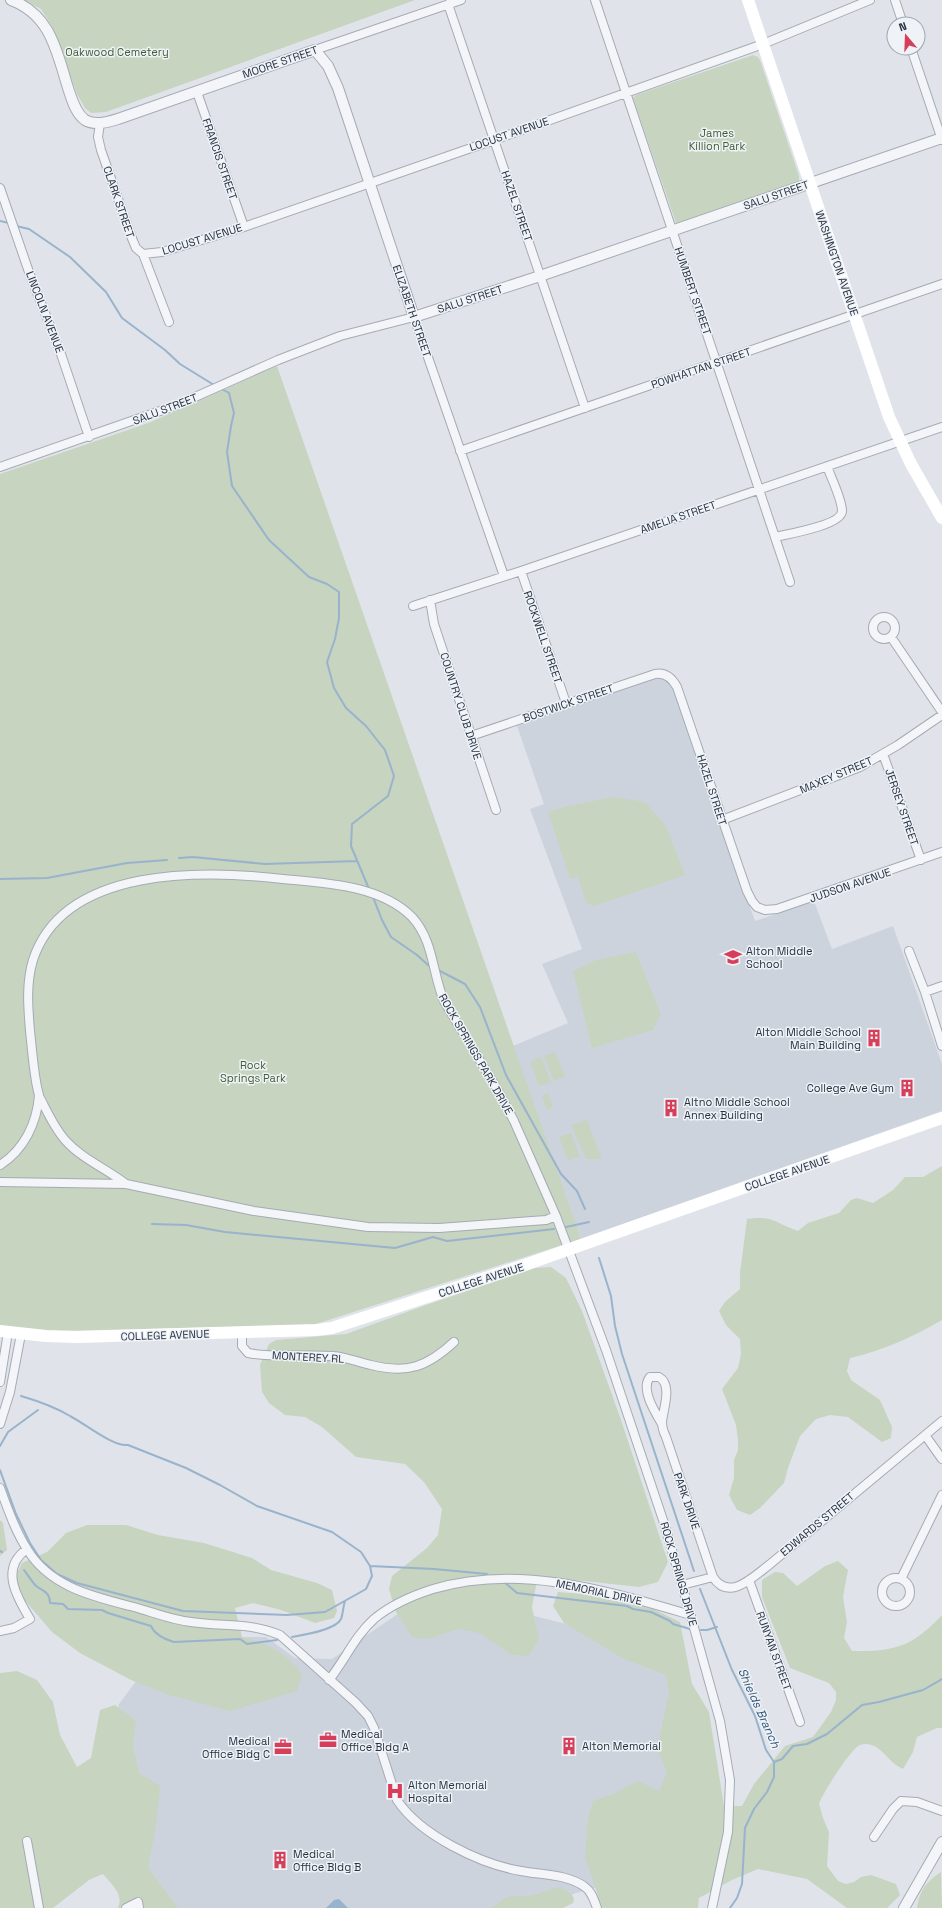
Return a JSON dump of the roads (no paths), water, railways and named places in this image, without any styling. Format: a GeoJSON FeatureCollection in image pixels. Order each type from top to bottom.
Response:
{"type":"FeatureCollection","features":[{"type":"Feature","properties":{"kind":"main road","name":"WASHINGTON AVENUE"},"geometry":{"type":"LineString","coordinates":[[748,0],[881,395],[900,442],[942,518]]}},
{"type":"Feature","properties":{"kind":"main road","name":"COLLEGE AVENUE"},"geometry":{"type":"LineString","coordinates":[[4,1332],[76,1337],[316,1330],[332,1328],[568,1250],[942,1118]]}},
{"type":"Feature","properties":{"kind":"street"},"geometry":{"type":"LineString","coordinates":[[11,0],[26,7],[40,19],[53,41],[76,109],[86,121],[100,123]]}},
{"type":"Feature","properties":{"kind":"street","name":"MOORE STREET"},"geometry":{"type":"LineString","coordinates":[[100,123],[118,119],[461,0]]}},
{"type":"Feature","properties":{"kind":"street","name":"HUMBERT STREET"},"geometry":{"type":"LineString","coordinates":[[595,0],[790,582]]}},
{"type":"Feature","properties":{"kind":"street","name":"LOCUST AVENUE"},"geometry":{"type":"LineString","coordinates":[[143,254],[162,252],[244,227],[494,140],[763,44],[870,0]]}},
{"type":"Feature","properties":{"kind":"street"},"geometry":{"type":"LineString","coordinates":[[895,0],[900,16]]}},
{"type":"Feature","properties":{"kind":"street","name":"HAZEL STREET"},"geometry":{"type":"LineString","coordinates":[[448,4],[585,408]]}},
{"type":"Feature","properties":{"kind":"street","name":"ELIZABETH STREET"},"geometry":{"type":"LineString","coordinates":[[315,50],[328,66],[333,75],[414,317],[504,576]]}},
{"type":"Feature","properties":{"kind":"street"},"geometry":{"type":"LineString","coordinates":[[914,56],[942,138]]}},
{"type":"Feature","properties":{"kind":"street","name":"FRANCIS STREET"},"geometry":{"type":"LineString","coordinates":[[197,92],[244,227]]}},
{"type":"Feature","properties":{"kind":"street","name":"CLARK STREET"},"geometry":{"type":"LineString","coordinates":[[100,123],[98,137],[101,150],[131,236],[136,248],[143,254],[169,322]]}},
{"type":"Feature","properties":{"kind":"street","name":"SALU STREET"},"geometry":{"type":"LineString","coordinates":[[0,467],[177,405],[278,360],[340,336],[414,317],[540,276],[942,138]]}},
{"type":"Feature","properties":{"kind":"street","name":"LINCOLN AVENUE"},"geometry":{"type":"LineString","coordinates":[[0,188],[61,354],[89,437]]}},
{"type":"Feature","properties":{"kind":"street","name":"POWHATTAN STREET"},"geometry":{"type":"LineString","coordinates":[[460,451],[942,284]]}},
{"type":"Feature","properties":{"kind":"street","name":"AMELIA STREET"},"geometry":{"type":"LineString","coordinates":[[413,606],[521,571],[942,427]]}},
{"type":"Feature","properties":{"kind":"street"},"geometry":{"type":"LineString","coordinates":[[775,537],[831,523],[840,517],[842,510],[827,466]]}},
{"type":"Feature","properties":{"kind":"street","name":"ROCKWELL STREET"},"geometry":{"type":"LineString","coordinates":[[521,571],[566,703]]}},
{"type":"Feature","properties":{"kind":"street","name":"COUNTRY CLUB DRIVE"},"geometry":{"type":"LineString","coordinates":[[430,600],[434,624],[496,810]]}},
{"type":"Feature","properties":{"kind":"street"},"geometry":{"type":"LineString","coordinates":[[891,637],[942,714]]}},
{"type":"Feature","properties":{"kind":"street","name":"BOSTWICK STREET"},"geometry":{"type":"LineString","coordinates":[[471,736],[654,674],[665,675]]}},
{"type":"Feature","properties":{"kind":"street","name":"HAZEL STREET"},"geometry":{"type":"LineString","coordinates":[[665,675],[672,679],[677,687],[747,891],[757,907]]}},
{"type":"Feature","properties":{"kind":"street","name":"MAXEY STREET"},"geometry":{"type":"LineString","coordinates":[[722,820],[838,777],[860,767],[883,754],[942,714]]}},
{"type":"Feature","properties":{"kind":"street","name":"JERSEY STREET"},"geometry":{"type":"LineString","coordinates":[[883,754],[921,860]]}},
{"type":"Feature","properties":{"kind":"street","name":"JUDSON AVENUE"},"geometry":{"type":"LineString","coordinates":[[757,907],[770,910],[796,904],[942,852]]}},
{"type":"Feature","properties":{"kind":"street","name":"ROCK SPRINGS PARK DRIVE"},"geometry":{"type":"LineString","coordinates":[[0,1165],[13,1154],[26,1138],[37,1114],[39,1095],[28,1005],[31,970],[37,950],[62,916],[90,897],[120,885],[174,876],[238,875],[358,889],[378,896],[396,905],[412,917],[423,932],[433,959],[438,988],[444,1001],[497,1089],[514,1121],[556,1216],[568,1250]]}},
{"type":"Feature","properties":{"kind":"street"},"geometry":{"type":"LineString","coordinates":[[909,951],[925,992],[942,1046]]}},
{"type":"Feature","properties":{"kind":"street"},"geometry":{"type":"LineString","coordinates":[[925,992],[942,986]]}},
{"type":"Feature","properties":{"kind":"street","name":"ROCK SPRINGS PARK DRIVE"},"geometry":{"type":"LineString","coordinates":[[39,1095],[53,1123],[67,1142],[126,1184]]}},
{"type":"Feature","properties":{"kind":"street","name":"ROCK SPRINGS PARK DRIVE"},"geometry":{"type":"LineString","coordinates":[[0,1182],[126,1184],[254,1211],[368,1227],[411,1229],[472,1227],[546,1220],[556,1216]]}},
{"type":"Feature","properties":{"kind":"street","name":"ROCK SPRINGS DRIVE"},"geometry":{"type":"LineString","coordinates":[[568,1250],[606,1350],[632,1428],[682,1585],[720,1721],[730,1780],[728,1832],[712,1908]]}},
{"type":"Feature","properties":{"kind":"street"},"geometry":{"type":"LineString","coordinates":[[0,1382],[4,1332]]}},
{"type":"Feature","properties":{"kind":"street","name":"MONTEREY RL"},"geometry":{"type":"LineString","coordinates":[[242,1332],[242,1346],[248,1353],[339,1356],[370,1365],[398,1369],[423,1365],[442,1353],[454,1342]]}},
{"type":"Feature","properties":{"kind":"street"},"geometry":{"type":"LineString","coordinates":[[0,1424],[10,1392],[21,1334]]}},
{"type":"Feature","properties":{"kind":"street","name":"PARK DRIVE"},"geometry":{"type":"LineString","coordinates":[[662,1424],[667,1392],[666,1383],[659,1378],[650,1377],[646,1385],[647,1391],[662,1424],[713,1577]]}},
{"type":"Feature","properties":{"kind":"street","name":"EDWARDS STREET"},"geometry":{"type":"LineString","coordinates":[[713,1577],[719,1585],[728,1588],[738,1586],[748,1580],[942,1421]]}},
{"type":"Feature","properties":{"kind":"street"},"geometry":{"type":"LineString","coordinates":[[925,1435],[942,1459]]}},
{"type":"Feature","properties":{"kind":"street"},"geometry":{"type":"LineString","coordinates":[[0,1488],[26,1549],[46,1572],[61,1583],[84,1593],[190,1622],[247,1625],[265,1628],[280,1635],[351,1698],[368,1716],[374,1728],[397,1800],[404,1810],[418,1824],[481,1859],[519,1871],[560,1878],[580,1884],[590,1893],[597,1908]]}},
{"type":"Feature","properties":{"kind":"street"},"geometry":{"type":"LineString","coordinates":[[901,1579],[942,1495]]}},
{"type":"Feature","properties":{"kind":"street"},"geometry":{"type":"LineString","coordinates":[[0,1632],[14,1628],[30,1619],[20,1601],[10,1577],[11,1567],[15,1558],[26,1549]]}},
{"type":"Feature","properties":{"kind":"street"},"geometry":{"type":"LineString","coordinates":[[682,1585],[713,1577]]}},
{"type":"Feature","properties":{"kind":"street","name":"MEMORIAL DRIVE"},"geometry":{"type":"LineString","coordinates":[[330,1680],[361,1632],[388,1608],[421,1593],[470,1580],[515,1578],[574,1585],[691,1615]]}},
{"type":"Feature","properties":{"kind":"street","name":"RUNYAN STREET"},"geometry":{"type":"LineString","coordinates":[[748,1580],[800,1722]]}},
{"type":"Feature","properties":{"kind":"street"},"geometry":{"type":"LineString","coordinates":[[874,1837],[892,1809],[901,1801],[917,1802],[942,1812]]}},
{"type":"Feature","properties":{"kind":"street"},"geometry":{"type":"LineString","coordinates":[[27,1840],[40,1908]]}},
{"type":"Feature","properties":{"kind":"street"},"geometry":{"type":"LineString","coordinates":[[904,1908],[942,1843]]}},
{"type":"Feature","properties":{"kind":"street"},"geometry":{"type":"LineString","coordinates":[[126,1908],[138,1902],[139,1908]]}},
{"type":"Feature","properties":{"kind":"water"},"geometry":{"type":"Polygon","coordinates":[[[339,1899],[348,1908],[326,1908],[334,1900],[339,1899]]]}},
{"type":"Feature","properties":{"kind":"waterway"},"geometry":{"type":"LineString","coordinates":[[0,221],[9,223]]}},
{"type":"Feature","properties":{"kind":"waterway"},"geometry":{"type":"LineString","coordinates":[[16,226],[29,229],[70,257],[106,292],[122,318],[165,350],[180,364],[214,385]]}},
{"type":"Feature","properties":{"kind":"waterway"},"geometry":{"type":"LineString","coordinates":[[220,388],[229,393],[234,413],[227,452],[232,486],[269,540],[309,577],[327,584],[339,592],[339,618],[335,639],[327,662],[334,688],[346,708],[366,726],[385,750],[394,776],[388,796],[352,824],[351,846],[369,889]]}},
{"type":"Feature","properties":{"kind":"waterway"},"geometry":{"type":"LineString","coordinates":[[179,858],[193,857],[265,864],[357,861]]}},
{"type":"Feature","properties":{"kind":"waterway"},"geometry":{"type":"LineString","coordinates":[[0,879],[47,878],[127,863],[167,860]]}},
{"type":"Feature","properties":{"kind":"waterway"},"geometry":{"type":"LineString","coordinates":[[373,897],[382,920],[391,937],[417,955],[429,966]]}},
{"type":"Feature","properties":{"kind":"waterway"},"geometry":{"type":"LineString","coordinates":[[438,970],[465,984],[480,1007],[506,1075],[561,1174],[577,1191],[585,1209]]}},
{"type":"Feature","properties":{"kind":"waterway"},"geometry":{"type":"LineString","coordinates":[[566,1227],[589,1222]]}},
{"type":"Feature","properties":{"kind":"waterway"},"geometry":{"type":"LineString","coordinates":[[152,1224],[186,1225],[225,1232],[395,1248],[433,1237],[447,1241],[554,1229]]}},
{"type":"Feature","properties":{"kind":"waterway"},"geometry":{"type":"LineString","coordinates":[[599,1258],[611,1296],[615,1326],[622,1354],[694,1571]]}},
{"type":"Feature","properties":{"kind":"waterway"},"geometry":{"type":"LineString","coordinates":[[0,1470],[16,1514],[30,1543],[41,1560],[57,1574],[77,1583],[183,1611],[287,1615],[325,1612],[366,1589],[372,1576],[370,1566],[361,1552],[332,1532],[257,1506],[186,1468],[128,1445],[122,1445],[107,1439],[76,1419],[40,1402],[21,1396]]}},
{"type":"Feature","properties":{"kind":"waterway"},"geometry":{"type":"LineString","coordinates":[[0,1446],[8,1432],[38,1410]]}},
{"type":"Feature","properties":{"kind":"waterway"},"geometry":{"type":"LineString","coordinates":[[370,1566],[434,1569],[487,1574]]}},
{"type":"Feature","properties":{"kind":"waterway"},"geometry":{"type":"LineString","coordinates":[[24,1570],[36,1586],[49,1596],[50,1603],[63,1604],[68,1609],[102,1610],[151,1626],[160,1636],[174,1642],[240,1639],[247,1644],[277,1640]]}},
{"type":"Feature","properties":{"kind":"waterway"},"geometry":{"type":"LineString","coordinates":[[503,1581],[517,1593],[627,1606],[633,1609],[651,1612],[673,1624],[690,1629]]}},
{"type":"Feature","properties":{"kind":"waterway","name":"Shields Branch"},"geometry":{"type":"LineString","coordinates":[[700,1589],[732,1670],[755,1716],[766,1750],[774,1762],[774,1777],[767,1792],[754,1809],[745,1828],[742,1884],[737,1898],[730,1908]]}},
{"type":"Feature","properties":{"kind":"waterway"},"geometry":{"type":"LineString","coordinates":[[292,1637],[326,1629],[338,1623],[342,1617],[345,1601]]}},
{"type":"Feature","properties":{"kind":"waterway"},"geometry":{"type":"LineString","coordinates":[[701,1630],[717,1627]]}},
{"type":"Feature","properties":{"kind":"waterway"},"geometry":{"type":"LineString","coordinates":[[774,1762],[782,1759],[793,1746],[807,1744],[827,1734],[862,1705],[923,1690],[942,1679]]}},
{"type":"Feature","properties":{"kind":"place","name":"Alton Middle School"},"geometry":{"type":"Point","coordinates":[733,957]}},
{"type":"Feature","properties":{"kind":"place","name":"Alton Middle School Main Building"},"geometry":{"type":"Point","coordinates":[874,1038]}},
{"type":"Feature","properties":{"kind":"place","name":"College Ave Gym"},"geometry":{"type":"Point","coordinates":[907,1088]}},
{"type":"Feature","properties":{"kind":"place","name":"Altno Middle School Annex Building"},"geometry":{"type":"Point","coordinates":[671,1108]}},
{"type":"Feature","properties":{"kind":"place","name":"Medical Office Bldg A"},"geometry":{"type":"Point","coordinates":[328,1740]}},
{"type":"Feature","properties":{"kind":"place","name":"Alton Memorial"},"geometry":{"type":"Point","coordinates":[569,1746]}},
{"type":"Feature","properties":{"kind":"place","name":"Medical Office Bldg C"},"geometry":{"type":"Point","coordinates":[283,1747]}},
{"type":"Feature","properties":{"kind":"place","name":"Alton Memorial Hospital"},"geometry":{"type":"Point","coordinates":[395,1791]}},
{"type":"Feature","properties":{"kind":"place","name":"Medical Office Bldg B"},"geometry":{"type":"Point","coordinates":[280,1860]}},
{"type":"Feature","properties":{"kind":"park label","name":"Oakwood Cemetery"},"geometry":{"type":"Point","coordinates":[117,52]}},
{"type":"Feature","properties":{"kind":"park label","name":"James Killion Park"},"geometry":{"type":"Point","coordinates":[717,139]}},
{"type":"Feature","properties":{"kind":"park label","name":"Rock Springs Park"},"geometry":{"type":"Point","coordinates":[253,1071]}}]}
